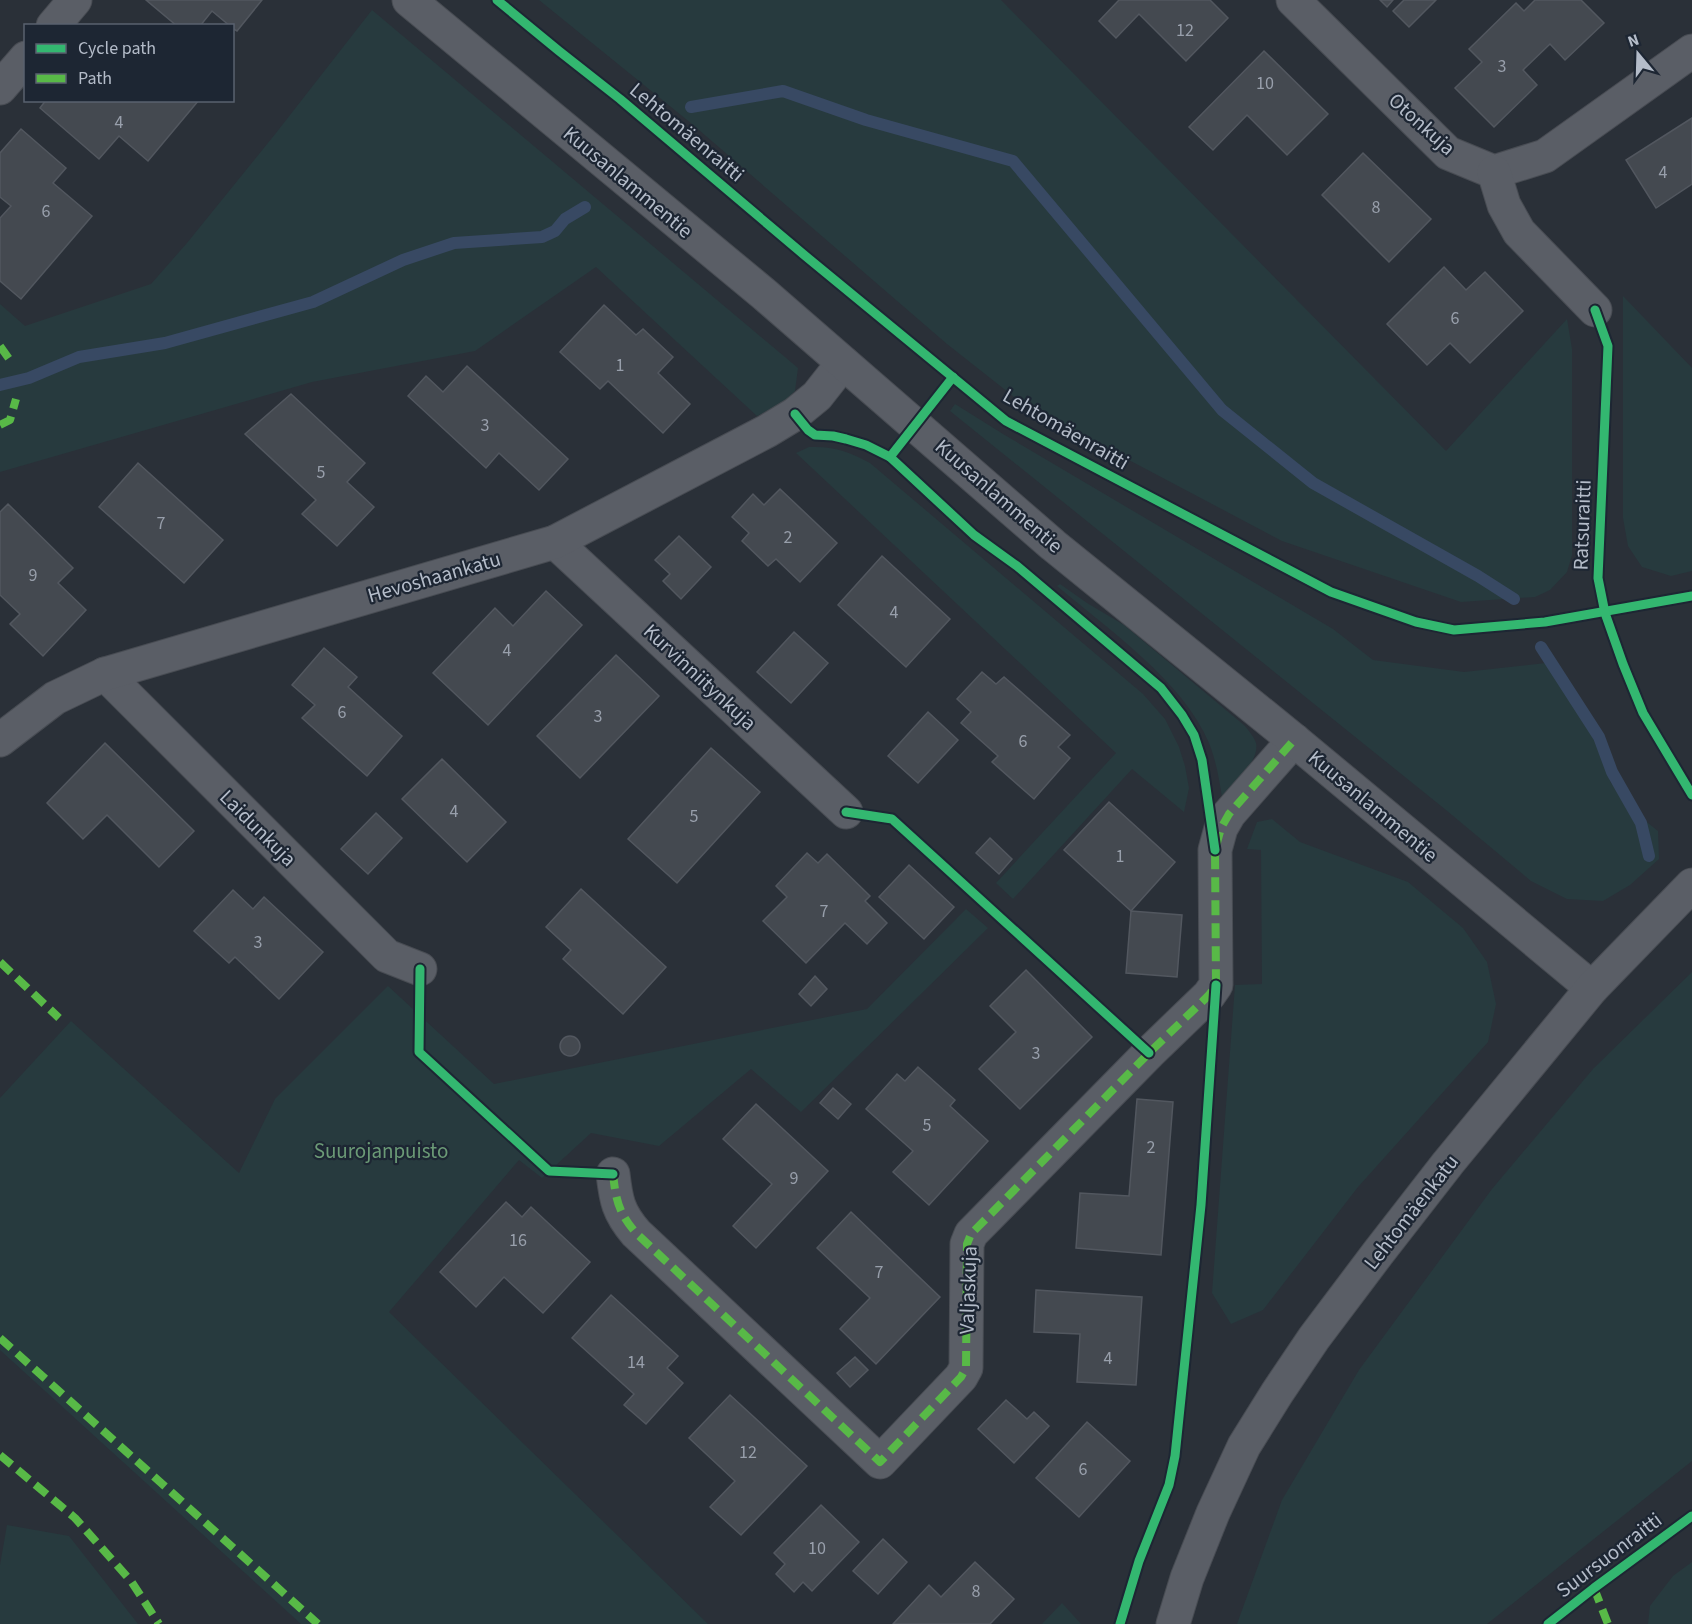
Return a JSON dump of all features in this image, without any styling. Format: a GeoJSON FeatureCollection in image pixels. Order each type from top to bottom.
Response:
{"type":"FeatureCollection","features":[{"type":"Feature","properties":{"kind":"street"},"geometry":{"type":"LineString","coordinates":[[56,24],[75,0]]}},
{"type":"Feature","properties":{"kind":"street","name":"Kuusanlammentie"},"geometry":{"type":"LineString","coordinates":[[409,0],[736,271],[1053,545],[1294,740],[1592,988]]}},
{"type":"Feature","properties":{"kind":"street","name":"Otonkuja"},"geometry":{"type":"LineString","coordinates":[[1293,0],[1448,153],[1494,172]]}},
{"type":"Feature","properties":{"kind":"street"},"geometry":{"type":"LineString","coordinates":[[1595,310],[1519,232],[1504,206],[1494,172],[1545,156],[1692,51]]}},
{"type":"Feature","properties":{"kind":"street"},"geometry":{"type":"LineString","coordinates":[[0,88],[24,60]]}},
{"type":"Feature","properties":{"kind":"street","name":"Hevoshaankatu"},"geometry":{"type":"LineString","coordinates":[[0,740],[55,698],[105,674],[555,542],[767,431],[795,414],[817,396],[843,363]]}},
{"type":"Feature","properties":{"kind":"street","name":"Kurvinniitynkuja"},"geometry":{"type":"LineString","coordinates":[[555,542],[846,812]]}},
{"type":"Feature","properties":{"kind":"street","name":"Laidunkuja"},"geometry":{"type":"LineString","coordinates":[[105,674],[387,956],[420,969]]}},
{"type":"Feature","properties":{"kind":"street","name":"Valjaskuja"},"geometry":{"type":"LineString","coordinates":[[613,1174],[616,1199],[624,1219],[636,1233],[880,1462],[961,1377],[966,1368],[967,1244],[971,1234],[1209,995],[1215,986],[1215,850],[1221,828],[1229,814],[1294,740]]}},
{"type":"Feature","properties":{"kind":"street","name":"Lehtomäenkatu"},"geometry":{"type":"LineString","coordinates":[[1173,1624],[1187,1578],[1213,1513],[1244,1446],[1314,1338],[1448,1163],[1592,988],[1692,885]]}},
{"type":"Feature","properties":{"kind":"green space"},"geometry":{"type":"Polygon","coordinates":[[[539,0],[1001,0],[1446,451],[1567,319],[1572,349],[1572,555],[1567,572],[1550,590],[1535,597],[1461,602],[1282,541],[1023,404],[947,344],[692,124],[539,0]]]}},
{"type":"Feature","properties":{"kind":"green space"},"geometry":{"type":"Polygon","coordinates":[[[372,10],[798,368],[795,391],[783,403],[757,416],[596,267],[475,351],[312,382],[0,472],[0,304],[25,326],[151,284],[276,133],[372,10]]]}},
{"type":"Feature","properties":{"kind":"green space"},"geometry":{"type":"Polygon","coordinates":[[[1623,296],[1692,368],[1692,571],[1671,576],[1642,567],[1628,546],[1623,518],[1623,296]]]}},
{"type":"Feature","properties":{"kind":"green space"},"geometry":{"type":"Polygon","coordinates":[[[955,404],[1333,629],[1373,660],[1464,672],[1546,663],[1562,673],[1574,690],[1611,783],[1638,815],[1658,831],[1659,859],[1630,885],[1603,901],[1567,899],[1531,881],[950,411],[955,404]]]}},
{"type":"Feature","properties":{"kind":"green space"},"geometry":{"type":"Polygon","coordinates":[[[809,447],[841,450],[870,463],[1143,694],[1165,719],[1179,747],[1189,788],[1184,812],[1132,769],[1013,899],[996,883],[1116,753],[796,453],[809,447]]]}},
{"type":"Feature","properties":{"kind":"green space"},"geometry":{"type":"Polygon","coordinates":[[[1060,584],[1124,625],[1250,732],[1256,743],[1254,757],[1245,772],[1222,797],[1214,756],[1209,743],[1197,720],[1181,698],[1163,677],[1121,638],[1057,586],[1060,584]]]}},
{"type":"Feature","properties":{"kind":"green space"},"geometry":{"type":"Polygon","coordinates":[[[1272,819],[1300,842],[1408,882],[1463,928],[1487,962],[1496,1004],[1488,1042],[1358,1187],[1263,1310],[1231,1324],[1212,1293],[1235,985],[1262,984],[1261,850],[1247,849],[1257,822],[1272,819]]]}},
{"type":"Feature","properties":{"kind":"green space","name":"Suurojanpuisto"},"geometry":{"type":"Polygon","coordinates":[[[966,909],[988,928],[801,1112],[751,1069],[659,1146],[591,1133],[542,1178],[519,1160],[389,1312],[708,1624],[301,1624],[0,1350],[0,1098],[71,1021],[239,1173],[275,1099],[388,986],[494,1084],[867,1009],[966,909]]]}},
{"type":"Feature","properties":{"kind":"green space"},"geometry":{"type":"Polygon","coordinates":[[[1692,972],[1692,1461],[1487,1624],[1237,1624],[1282,1500],[1359,1370],[1492,1189],[1593,1069],[1692,972]]]}},
{"type":"Feature","properties":{"kind":"green space"},"geometry":{"type":"Polygon","coordinates":[[[7,1525],[69,1536],[138,1624],[0,1624],[0,1565],[7,1525]]]}},
{"type":"Feature","properties":{"kind":"green space"},"geometry":{"type":"Polygon","coordinates":[[[1692,1562],[1692,1624],[1648,1624],[1650,1606],[1673,1576],[1692,1562]]]}},
{"type":"Feature","properties":{"kind":"green space"},"geometry":{"type":"Polygon","coordinates":[[[1062,1603],[1081,1624],[1042,1624],[1062,1603]]]}},
{"type":"Feature","properties":{"kind":"building"},"geometry":{"type":"Polygon","coordinates":[[[146,0],[262,0],[237,31],[234,29],[234,24],[228,24],[212,11],[202,24],[175,24],[146,0]]]}},
{"type":"Feature","properties":{"kind":"building"},"geometry":{"type":"Polygon","coordinates":[[[1119,0],[1210,0],[1228,18],[1186,61],[1139,14],[1116,38],[1099,21],[1119,0]]]}},
{"type":"Feature","properties":{"kind":"building"},"geometry":{"type":"Polygon","coordinates":[[[1380,0],[1393,0],[1387,7],[1380,0]]]}},
{"type":"Feature","properties":{"kind":"building"},"geometry":{"type":"Polygon","coordinates":[[[1404,0],[1436,0],[1409,27],[1393,11],[1404,0]]]}},
{"type":"Feature","properties":{"kind":"building"},"geometry":{"type":"Polygon","coordinates":[[[1535,0],[1581,0],[1604,23],[1565,60],[1550,44],[1523,70],[1537,85],[1494,127],[1455,88],[1482,62],[1469,49],[1516,3],[1524,11],[1535,0]]]}},
{"type":"Feature","properties":{"kind":"building"},"geometry":{"type":"Polygon","coordinates":[[[1264,51],[1328,114],[1287,155],[1247,115],[1213,150],[1189,127],[1264,51]]]}},
{"type":"Feature","properties":{"kind":"building"},"geometry":{"type":"Polygon","coordinates":[[[44,102],[197,102],[148,161],[119,136],[99,159],[40,108],[44,102]]]}},
{"type":"Feature","properties":{"kind":"building"},"geometry":{"type":"Polygon","coordinates":[[[1692,118],[1692,184],[1656,208],[1626,160],[1692,118]]]}},
{"type":"Feature","properties":{"kind":"building"},"geometry":{"type":"Polygon","coordinates":[[[21,129],[66,168],[53,183],[92,216],[21,299],[0,281],[0,218],[11,206],[0,197],[0,153],[21,129]]]}},
{"type":"Feature","properties":{"kind":"building"},"geometry":{"type":"Polygon","coordinates":[[[1363,153],[1431,219],[1389,262],[1322,195],[1363,153]]]}},
{"type":"Feature","properties":{"kind":"building"},"geometry":{"type":"Polygon","coordinates":[[[1444,267],[1466,290],[1485,272],[1523,311],[1470,363],[1450,343],[1427,365],[1387,324],[1444,267]]]}},
{"type":"Feature","properties":{"kind":"building"},"geometry":{"type":"Polygon","coordinates":[[[604,305],[636,335],[643,329],[673,357],[658,373],[690,404],[663,433],[608,381],[600,389],[560,352],[604,305]]]}},
{"type":"Feature","properties":{"kind":"building"},"geometry":{"type":"Polygon","coordinates":[[[467,366],[568,459],[539,490],[499,453],[486,468],[408,396],[426,376],[443,392],[467,366]]]}},
{"type":"Feature","properties":{"kind":"building"},"geometry":{"type":"Polygon","coordinates":[[[291,394],[365,463],[347,482],[374,507],[337,546],[302,514],[316,500],[245,434],[291,394]]]}},
{"type":"Feature","properties":{"kind":"building"},"geometry":{"type":"Polygon","coordinates":[[[138,463],[223,540],[184,583],[99,507],[138,463]]]}},
{"type":"Feature","properties":{"kind":"building"},"geometry":{"type":"Polygon","coordinates":[[[780,489],[837,543],[800,582],[776,559],[768,566],[742,541],[749,533],[732,517],[753,494],[764,505],[780,489]]]}},
{"type":"Feature","properties":{"kind":"building"},"geometry":{"type":"Polygon","coordinates":[[[8,504],[73,568],[58,583],[86,610],[43,656],[10,624],[20,614],[0,595],[0,512],[8,504]]]}},
{"type":"Feature","properties":{"kind":"building"},"geometry":{"type":"Polygon","coordinates":[[[679,536],[711,567],[681,599],[663,581],[670,574],[655,560],[679,536]]]}},
{"type":"Feature","properties":{"kind":"building"},"geometry":{"type":"Polygon","coordinates":[[[882,556],[950,619],[906,667],[838,605],[882,556]]]}},
{"type":"Feature","properties":{"kind":"building"},"geometry":{"type":"Polygon","coordinates":[[[546,591],[582,625],[488,725],[433,673],[495,608],[513,626],[546,591]]]}},
{"type":"Feature","properties":{"kind":"building"},"geometry":{"type":"Polygon","coordinates":[[[794,632],[828,663],[791,703],[757,672],[794,632]]]}},
{"type":"Feature","properties":{"kind":"building"},"geometry":{"type":"Polygon","coordinates":[[[324,648],[357,677],[348,687],[402,736],[367,776],[302,718],[315,705],[292,685],[324,648]]]}},
{"type":"Feature","properties":{"kind":"building"},"geometry":{"type":"Polygon","coordinates":[[[616,655],[659,696],[580,778],[537,736],[616,655]]]}},
{"type":"Feature","properties":{"kind":"building"},"geometry":{"type":"Polygon","coordinates":[[[982,672],[996,684],[1004,677],[1070,735],[1058,747],[1070,758],[1034,799],[992,762],[998,756],[961,723],[971,712],[957,699],[982,672]]]}},
{"type":"Feature","properties":{"kind":"building"},"geometry":{"type":"Polygon","coordinates":[[[928,712],[958,740],[918,783],[888,756],[928,712]]]}},
{"type":"Feature","properties":{"kind":"building"},"geometry":{"type":"Polygon","coordinates":[[[105,743],[194,831],[159,867],[107,815],[83,839],[47,803],[105,743]]]}},
{"type":"Feature","properties":{"kind":"building"},"geometry":{"type":"Polygon","coordinates":[[[711,748],[760,792],[677,883],[628,839],[711,748]]]}},
{"type":"Feature","properties":{"kind":"building"},"geometry":{"type":"Polygon","coordinates":[[[442,759],[506,822],[467,862],[402,799],[442,759]]]}},
{"type":"Feature","properties":{"kind":"building"},"geometry":{"type":"Polygon","coordinates":[[[1109,802],[1175,862],[1131,911],[1064,850],[1109,802]]]}},
{"type":"Feature","properties":{"kind":"building"},"geometry":{"type":"Polygon","coordinates":[[[376,813],[402,838],[368,874],[341,849],[376,813]]]}},
{"type":"Feature","properties":{"kind":"building"},"geometry":{"type":"Polygon","coordinates":[[[990,838],[1012,859],[999,874],[976,853],[990,838]]]}},
{"type":"Feature","properties":{"kind":"building"},"geometry":{"type":"Polygon","coordinates":[[[807,853],[818,863],[827,854],[870,896],[865,901],[887,923],[867,944],[845,923],[806,963],[763,921],[787,897],[776,886],[807,853]]]}},
{"type":"Feature","properties":{"kind":"building"},"geometry":{"type":"Polygon","coordinates":[[[909,865],[954,907],[924,939],[879,897],[909,865]]]}},
{"type":"Feature","properties":{"kind":"building"},"geometry":{"type":"Polygon","coordinates":[[[581,889],[666,967],[623,1014],[563,959],[571,950],[546,927],[581,889]]]}},
{"type":"Feature","properties":{"kind":"building"},"geometry":{"type":"Polygon","coordinates":[[[233,890],[253,909],[264,897],[323,952],[279,999],[235,957],[229,963],[194,931],[233,890]]]}},
{"type":"Feature","properties":{"kind":"building"},"geometry":{"type":"Polygon","coordinates":[[[1131,911],[1182,915],[1177,977],[1126,973],[1131,911]]]}},
{"type":"Feature","properties":{"kind":"building"},"geometry":{"type":"Polygon","coordinates":[[[1026,970],[1092,1037],[1020,1109],[979,1069],[1016,1032],[990,1006],[1026,970]]]}},
{"type":"Feature","properties":{"kind":"building"},"geometry":{"type":"Polygon","coordinates":[[[815,976],[827,989],[811,1006],[799,994],[815,976]]]}},
{"type":"Feature","properties":{"kind":"building"},"geometry":{"type":"Polygon","coordinates":[[[570,1036],[577,1039],[580,1046],[577,1053],[570,1056],[563,1053],[560,1046],[563,1039],[570,1036]]]}},
{"type":"Feature","properties":{"kind":"building"},"geometry":{"type":"Polygon","coordinates":[[[918,1067],[955,1100],[950,1106],[988,1141],[929,1205],[893,1172],[913,1151],[866,1109],[897,1074],[905,1081],[918,1067]]]}},
{"type":"Feature","properties":{"kind":"building"},"geometry":{"type":"Polygon","coordinates":[[[833,1088],[851,1104],[838,1119],[820,1103],[833,1088]]]}},
{"type":"Feature","properties":{"kind":"building"},"geometry":{"type":"Polygon","coordinates":[[[1137,1099],[1173,1102],[1161,1255],[1076,1248],[1080,1193],[1129,1196],[1137,1099]]]}},
{"type":"Feature","properties":{"kind":"building"},"geometry":{"type":"Polygon","coordinates":[[[756,1104],[828,1171],[756,1248],[733,1226],[772,1184],[723,1139],[756,1104]]]}},
{"type":"Feature","properties":{"kind":"building"},"geometry":{"type":"Polygon","coordinates":[[[506,1202],[522,1217],[531,1207],[590,1262],[543,1313],[504,1277],[476,1307],[440,1272],[506,1202]]]}},
{"type":"Feature","properties":{"kind":"building"},"geometry":{"type":"Polygon","coordinates":[[[851,1212],[940,1297],[876,1364],[840,1329],[870,1298],[817,1248],[851,1212]]]}},
{"type":"Feature","properties":{"kind":"building"},"geometry":{"type":"Polygon","coordinates":[[[1036,1290],[1142,1297],[1136,1385],[1077,1382],[1080,1334],[1034,1332],[1036,1290]]]}},
{"type":"Feature","properties":{"kind":"building"},"geometry":{"type":"Polygon","coordinates":[[[611,1295],[678,1356],[667,1368],[683,1383],[646,1424],[624,1405],[634,1394],[572,1338],[611,1295]]]}},
{"type":"Feature","properties":{"kind":"building"},"geometry":{"type":"Polygon","coordinates":[[[855,1357],[868,1370],[850,1387],[837,1373],[855,1357]]]}},
{"type":"Feature","properties":{"kind":"building"},"geometry":{"type":"Polygon","coordinates":[[[730,1395],[807,1466],[741,1535],[710,1507],[735,1481],[689,1438],[730,1395]]]}},
{"type":"Feature","properties":{"kind":"building"},"geometry":{"type":"Polygon","coordinates":[[[1006,1400],[1027,1419],[1034,1412],[1049,1426],[1014,1463],[978,1429],[1006,1400]]]}},
{"type":"Feature","properties":{"kind":"building"},"geometry":{"type":"Polygon","coordinates":[[[1087,1422],[1130,1461],[1079,1517],[1036,1478],[1087,1422]]]}},
{"type":"Feature","properties":{"kind":"building"},"geometry":{"type":"Polygon","coordinates":[[[821,1505],[859,1542],[812,1591],[803,1582],[794,1592],[776,1574],[785,1564],[774,1553],[821,1505]]]}},
{"type":"Feature","properties":{"kind":"building"},"geometry":{"type":"Polygon","coordinates":[[[883,1539],[907,1562],[878,1594],[853,1571],[883,1539]]]}},
{"type":"Feature","properties":{"kind":"building"},"geometry":{"type":"Polygon","coordinates":[[[975,1562],[1014,1599],[990,1624],[893,1624],[929,1585],[941,1597],[975,1562]]]}},
{"type":"Feature","properties":{"kind":"waterway"},"geometry":{"type":"LineString","coordinates":[[691,107],[783,91],[866,120],[1013,161],[1222,410],[1313,483],[1478,576],[1514,599]]}},
{"type":"Feature","properties":{"kind":"waterway"},"geometry":{"type":"LineString","coordinates":[[0,385],[29,378],[79,357],[165,343],[313,302],[403,260],[454,243],[542,237],[555,231],[565,219],[585,207]]}},
{"type":"Feature","properties":{"kind":"waterway"},"geometry":{"type":"LineString","coordinates":[[1541,647],[1599,737],[1612,772],[1641,823],[1649,856]]}},
{"type":"Feature","properties":{"kind":"marked path"},"geometry":{"type":"LineString","coordinates":[[0,346],[12,363]]}},
{"type":"Feature","properties":{"kind":"marked path"},"geometry":{"type":"LineString","coordinates":[[0,425],[10,420],[16,399]]}},
{"type":"Feature","properties":{"kind":"marked path"},"geometry":{"type":"LineString","coordinates":[[613,1174],[619,1205],[625,1219],[636,1233],[880,1462],[961,1377],[966,1368],[967,1244],[971,1234],[1209,995],[1216,985],[1215,850],[1221,828],[1229,814],[1294,740]]}},
{"type":"Feature","properties":{"kind":"marked path"},"geometry":{"type":"LineString","coordinates":[[0,962],[59,1018]]}},
{"type":"Feature","properties":{"kind":"marked path"},"geometry":{"type":"LineString","coordinates":[[0,1338],[318,1624]]}},
{"type":"Feature","properties":{"kind":"marked path"},"geometry":{"type":"LineString","coordinates":[[0,1455],[75,1518],[131,1581],[159,1624]]}},
{"type":"Feature","properties":{"kind":"marked path"},"geometry":{"type":"LineString","coordinates":[[1594,1588],[1608,1624]]}},
{"type":"Feature","properties":{"kind":"cycle path","name":"Lehtomäenraitti"},"geometry":{"type":"LineString","coordinates":[[497,0],[620,99],[1006,421],[1331,592],[1416,622],[1454,630],[1545,622],[1692,596]]}},
{"type":"Feature","properties":{"kind":"cycle path","name":"Ratsuraitti"},"geometry":{"type":"LineString","coordinates":[[1595,310],[1608,346],[1598,578],[1605,613],[1643,713],[1692,795]]}},
{"type":"Feature","properties":{"kind":"cycle path"},"geometry":{"type":"LineString","coordinates":[[890,457],[953,377]]}},
{"type":"Feature","properties":{"kind":"cycle path"},"geometry":{"type":"LineString","coordinates":[[795,414],[815,435],[846,439],[866,445],[890,457],[974,535],[1017,566],[1161,688],[1194,735],[1202,760],[1215,850]]}},
{"type":"Feature","properties":{"kind":"cycle path"},"geometry":{"type":"LineString","coordinates":[[846,812],[892,819],[1149,1053]]}},
{"type":"Feature","properties":{"kind":"cycle path"},"geometry":{"type":"LineString","coordinates":[[420,969],[419,1052],[549,1171],[613,1174]]}},
{"type":"Feature","properties":{"kind":"cycle path"},"geometry":{"type":"LineString","coordinates":[[1120,1624],[1139,1561],[1169,1485],[1175,1456],[1201,1205],[1216,985]]}},
{"type":"Feature","properties":{"kind":"cycle path","name":"Suursuonraitti"},"geometry":{"type":"LineString","coordinates":[[1548,1624],[1692,1516]]}}]}
